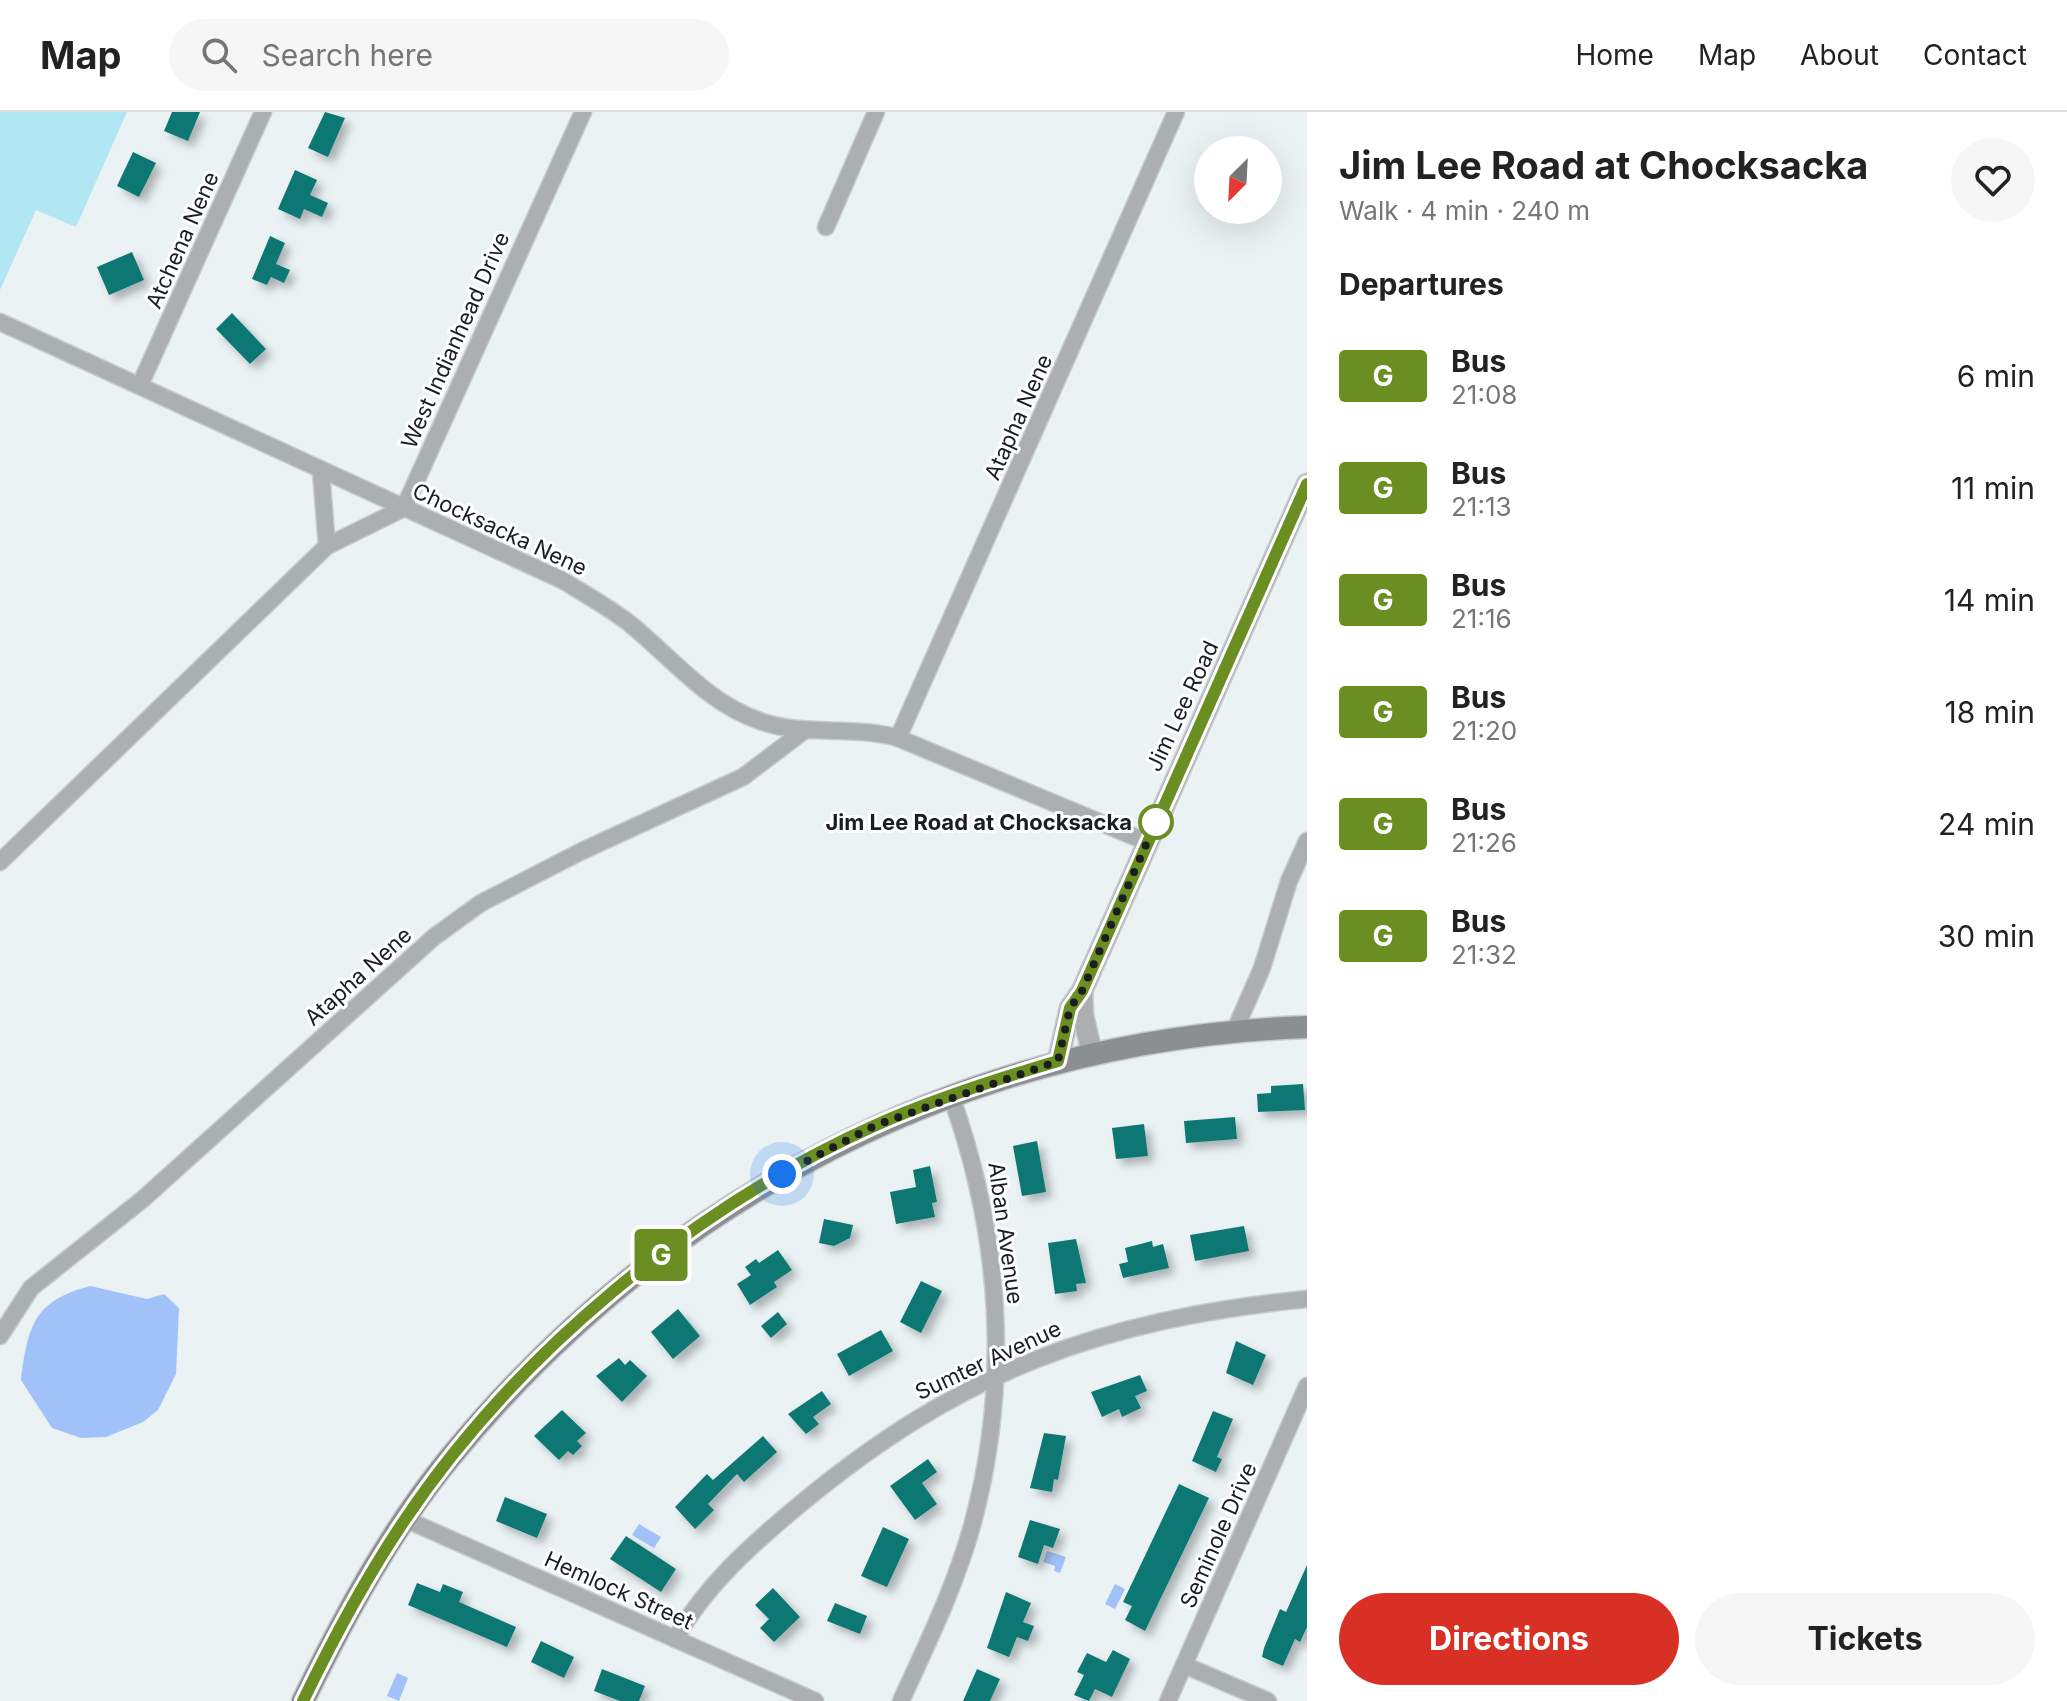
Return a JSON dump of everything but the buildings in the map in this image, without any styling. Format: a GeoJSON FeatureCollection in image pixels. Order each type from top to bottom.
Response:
{"type":"FeatureCollection","features":[{"type":"Feature","properties":{"kind":"main road"},"geometry":{"type":"LineString","coordinates":[[303,1701],[349,1610],[405,1519],[447,1462],[539,1360],[601,1301],[722,1212],[825,1149],[951,1096],[1058,1061],[1234,1032],[1307,1027]]}},
{"type":"Feature","properties":{"kind":"street","name":"Atchena Nene"},"geometry":{"type":"LineString","coordinates":[[140,385],[263,112]]}},
{"type":"Feature","properties":{"kind":"street","name":"West Indianhead Drive"},"geometry":{"type":"LineString","coordinates":[[404,508],[583,112]]}},
{"type":"Feature","properties":{"kind":"street"},"geometry":{"type":"LineString","coordinates":[[826,227],[876,112]]}},
{"type":"Feature","properties":{"kind":"street","name":"Atapha Nene"},"geometry":{"type":"LineString","coordinates":[[898,738],[1176,112]]}},
{"type":"Feature","properties":{"kind":"street","name":"Chocksacka Nene"},"geometry":{"type":"LineString","coordinates":[[0,322],[321,472],[500,550],[598,602],[630,624],[722,703],[761,722],[805,730],[863,732],[898,738],[1147,842]]}},
{"type":"Feature","properties":{"kind":"street"},"geometry":{"type":"LineString","coordinates":[[321,472],[327,546]]}},
{"type":"Feature","properties":{"kind":"street","name":"Jim Lee Road"},"geometry":{"type":"LineString","coordinates":[[1058,1061],[1070,1008],[1082,991],[1307,484]]}},
{"type":"Feature","properties":{"kind":"street"},"geometry":{"type":"LineString","coordinates":[[0,862],[327,546],[404,508]]}},
{"type":"Feature","properties":{"kind":"street","name":"Atapha Nene"},"geometry":{"type":"LineString","coordinates":[[0,1336],[31,1288],[143,1199],[434,937],[481,903],[582,851],[743,777],[805,730]]}},
{"type":"Feature","properties":{"kind":"street"},"geometry":{"type":"LineString","coordinates":[[1234,1032],[1262,968],[1289,881],[1307,841]]}},
{"type":"Feature","properties":{"kind":"street"},"geometry":{"type":"LineString","coordinates":[[1082,991],[1083,1015],[1092,1053]]}},
{"type":"Feature","properties":{"kind":"street","name":"Alban Avenue"},"geometry":{"type":"LineString","coordinates":[[901,1701],[947,1599],[972,1526],[986,1460],[998,1374],[992,1265],[973,1155],[951,1096]]}},
{"type":"Feature","properties":{"kind":"street","name":"Sumter Avenue"},"geometry":{"type":"LineString","coordinates":[[675,1639],[712,1584],[765,1534],[855,1458],[921,1414],[998,1374],[1082,1340],[1133,1326],[1230,1307],[1307,1299]]}},
{"type":"Feature","properties":{"kind":"street","name":"Seminole Drive"},"geometry":{"type":"LineString","coordinates":[[1168,1701],[1307,1386]]}},
{"type":"Feature","properties":{"kind":"street","name":"Hemlock Street"},"geometry":{"type":"LineString","coordinates":[[405,1519],[815,1701]]}},
{"type":"Feature","properties":{"kind":"street"},"geometry":{"type":"LineString","coordinates":[[1184,1665],[1268,1701]]}},
{"type":"Feature","properties":{"kind":"shaded area"},"geometry":{"type":"Polygon","coordinates":[[[0,112],[127,112],[76,227],[36,210],[0,290],[0,112]]]}},
{"type":"Feature","properties":{"kind":"shaded area"},"geometry":{"type":"Polygon","coordinates":[[[90,1286],[147,1299],[164,1294],[179,1308],[176,1374],[158,1410],[143,1422],[106,1437],[81,1438],[52,1428],[21,1380],[31,1331],[45,1308],[71,1292],[90,1286]]]}},
{"type":"Feature","properties":{"kind":"shaded area"},"geometry":{"type":"Polygon","coordinates":[[[639,1524],[661,1537],[654,1548],[632,1535],[639,1524]]]}},
{"type":"Feature","properties":{"kind":"shaded area"},"geometry":{"type":"Polygon","coordinates":[[[1047,1551],[1066,1557],[1060,1573],[1054,1571],[1055,1566],[1043,1562],[1047,1551]]]}},
{"type":"Feature","properties":{"kind":"shaded area"},"geometry":{"type":"Polygon","coordinates":[[[1115,1584],[1125,1589],[1115,1609],[1105,1604],[1115,1584]]]}},
{"type":"Feature","properties":{"kind":"shaded area"},"geometry":{"type":"Polygon","coordinates":[[[397,1673],[408,1678],[399,1701],[387,1696],[397,1673]]]}},
{"type":"Feature","properties":{"kind":"bus line","name":"G"},"geometry":{"type":"LineString","coordinates":[[303,1701],[349,1610],[376,1565],[447,1462],[539,1360],[601,1301],[722,1212],[825,1149],[951,1096],[1058,1061],[1070,1008],[1082,991],[1307,484]]}},
{"type":"Feature","properties":{"kind":"place","name":"Jim Lee Road at Chocksacka"},"geometry":{"type":"Point","coordinates":[1156,822]}},
{"type":"Feature","properties":{"kind":"route"},"geometry":{"type":"LineString","coordinates":[[782,1174],[876,1125],[951,1096],[1058,1061],[1070,1008],[1082,991],[1156,822]]}}]}
